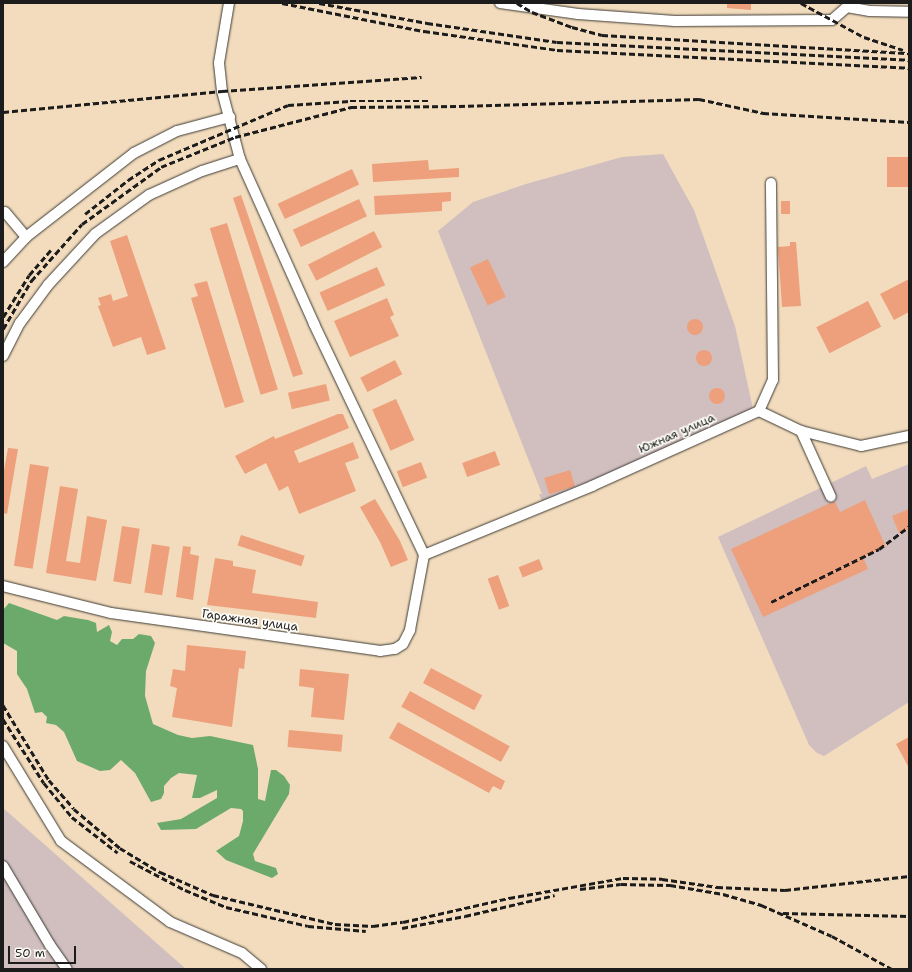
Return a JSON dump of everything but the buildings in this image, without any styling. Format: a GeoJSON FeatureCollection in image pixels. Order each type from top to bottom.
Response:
{"type":"FeatureCollection","features":[{"type":"Feature","properties":{"kind":"street"},"geometry":{"type":"LineString","coordinates":[[229,3],[219,64],[222,91],[240,159],[314,324],[424,555]]}},
{"type":"Feature","properties":{"kind":"street"},"geometry":{"type":"LineString","coordinates":[[500,3],[578,14],[675,20],[832,20],[845,5],[870,11],[909,12]]}},
{"type":"Feature","properties":{"kind":"street"},"geometry":{"type":"LineString","coordinates":[[3,262],[26,237],[134,153],[177,132],[230,117]]}},
{"type":"Feature","properties":{"kind":"street"},"geometry":{"type":"LineString","coordinates":[[3,356],[20,323],[48,285],[95,234],[149,195],[202,171],[240,159]]}},
{"type":"Feature","properties":{"kind":"street"},"geometry":{"type":"LineString","coordinates":[[771,183],[773,380],[759,411],[801,430],[861,446],[909,436]]}},
{"type":"Feature","properties":{"kind":"street"},"geometry":{"type":"LineString","coordinates":[[5,212],[26,237]]}},
{"type":"Feature","properties":{"kind":"street","name":"Южная улица"},"geometry":{"type":"LineString","coordinates":[[424,555],[459,539],[592,486],[759,411]]}},
{"type":"Feature","properties":{"kind":"street"},"geometry":{"type":"LineString","coordinates":[[801,430],[831,497]]}},
{"type":"Feature","properties":{"kind":"street","name":"Гаражная улица"},"geometry":{"type":"LineString","coordinates":[[3,586],[111,613],[380,651],[395,650],[403,644],[410,630],[424,555]]}},
{"type":"Feature","properties":{"kind":"street"},"geometry":{"type":"LineString","coordinates":[[3,746],[61,841],[170,922],[242,953],[261,969]]}},
{"type":"Feature","properties":{"kind":"street"},"geometry":{"type":"LineString","coordinates":[[3,866],[50,945],[67,969]]}},
{"type":"Feature","properties":{"kind":"shaded area"},"geometry":{"type":"Polygon","coordinates":[[[663,154],[694,210],[735,326],[755,418],[543,504],[539,494],[542,494],[438,231],[473,202],[526,184],[622,157],[663,154]]]}},
{"type":"Feature","properties":{"kind":"shaded area"},"geometry":{"type":"Polygon","coordinates":[[[909,464],[909,702],[824,756],[817,753],[809,745],[718,537],[866,466],[872,479],[909,464]]]}},
{"type":"Feature","properties":{"kind":"shaded area"},"geometry":{"type":"Polygon","coordinates":[[[3,808],[186,969],[3,969],[3,808]]]}},
{"type":"Feature","properties":{"kind":"green space"},"geometry":{"type":"Polygon","coordinates":[[[9,603],[57,620],[64,616],[88,620],[96,623],[97,632],[109,625],[112,632],[110,641],[117,645],[122,639],[133,639],[139,634],[151,636],[155,643],[146,671],[145,696],[153,724],[178,735],[192,738],[210,736],[253,745],[258,769],[258,799],[265,801],[271,770],[276,770],[284,776],[290,785],[289,794],[253,854],[255,861],[276,868],[278,874],[272,878],[226,860],[216,851],[239,836],[243,821],[243,811],[241,809],[231,808],[196,829],[161,830],[157,823],[181,819],[217,798],[217,790],[200,798],[192,798],[197,775],[179,773],[171,778],[164,786],[164,793],[161,799],[151,802],[135,773],[121,760],[110,770],[100,771],[77,761],[64,732],[56,725],[46,723],[47,717],[42,712],[35,713],[27,689],[17,674],[17,651],[3,643],[3,610],[9,603]]]}},
{"type":"Feature","properties":{"kind":"railway"},"geometry":{"type":"LineString","coordinates":[[282,3],[424,31],[557,50],[909,68]]}},
{"type":"Feature","properties":{"kind":"railway"},"geometry":{"type":"LineString","coordinates":[[319,3],[427,23],[557,42],[909,60]]}},
{"type":"Feature","properties":{"kind":"railway"},"geometry":{"type":"LineString","coordinates":[[517,3],[532,12],[572,27],[602,35],[909,53]]}},
{"type":"Feature","properties":{"kind":"railway"},"geometry":{"type":"LineString","coordinates":[[801,3],[864,37],[903,50]]}},
{"type":"Feature","properties":{"kind":"railway"},"geometry":{"type":"LineString","coordinates":[[3,112],[222,91],[422,77]]}},
{"type":"Feature","properties":{"kind":"railway"},"geometry":{"type":"LineString","coordinates":[[3,329],[31,281],[82,224],[161,167],[235,137],[351,107],[459,106],[699,99],[763,113],[909,122]]}},
{"type":"Feature","properties":{"kind":"railway"},"geometry":{"type":"LineString","coordinates":[[85,214],[128,180],[159,160],[288,105],[350,101],[430,101]]}},
{"type":"Feature","properties":{"kind":"railway"},"geometry":{"type":"LineString","coordinates":[[3,317],[29,275],[51,250]]}},
{"type":"Feature","properties":{"kind":"railway"},"geometry":{"type":"LineString","coordinates":[[771,602],[879,549],[909,526]]}},
{"type":"Feature","properties":{"kind":"railway"},"geometry":{"type":"LineString","coordinates":[[3,705],[49,780],[74,809],[120,848],[160,872],[213,895],[335,924],[373,926],[403,922],[509,898],[623,878],[662,879],[717,887],[785,890],[909,876]]}},
{"type":"Feature","properties":{"kind":"railway"},"geometry":{"type":"LineString","coordinates":[[3,719],[44,783],[72,817],[118,853]]}},
{"type":"Feature","properties":{"kind":"railway"},"geometry":{"type":"LineString","coordinates":[[130,861],[185,890],[226,907],[308,926],[366,931]]}},
{"type":"Feature","properties":{"kind":"railway"},"geometry":{"type":"LineString","coordinates":[[580,889],[621,884],[670,885],[723,894],[761,905],[832,936],[892,969]]}},
{"type":"Feature","properties":{"kind":"railway"},"geometry":{"type":"LineString","coordinates":[[402,928],[465,916],[555,895]]}},
{"type":"Feature","properties":{"kind":"railway"},"geometry":{"type":"LineString","coordinates":[[783,913],[909,916]]}}]}
